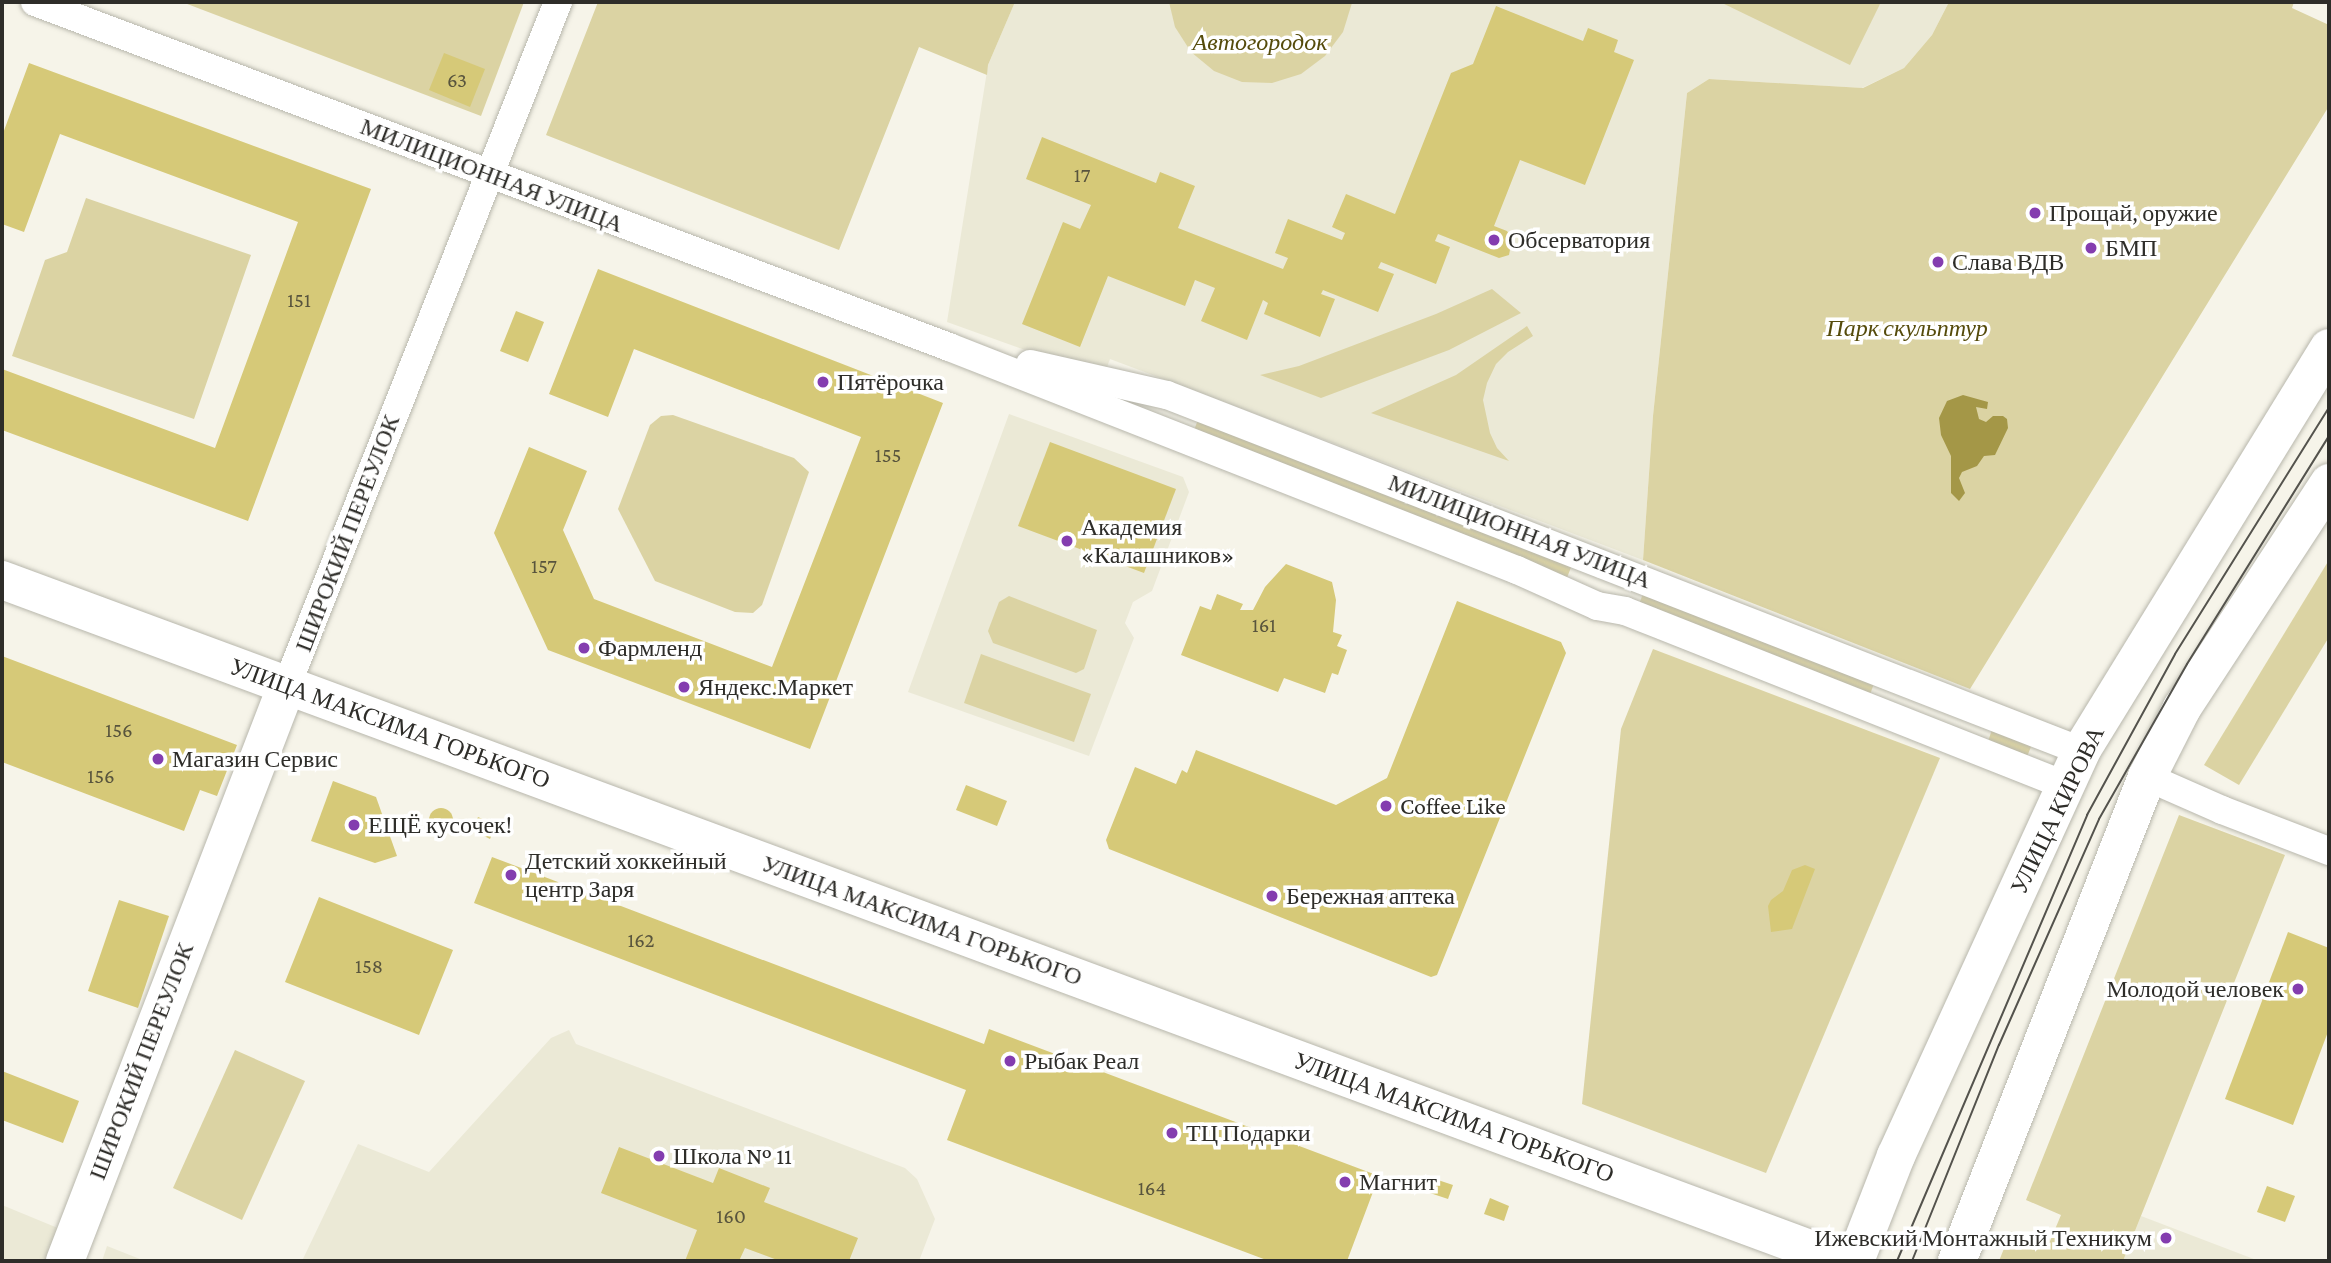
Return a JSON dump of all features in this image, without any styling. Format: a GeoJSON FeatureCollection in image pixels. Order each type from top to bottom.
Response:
{"type":"FeatureCollection","features":[{"type":"Feature","properties":{"kind":"main road","name":"УЛИЦА КИРОВА"},"geometry":{"type":"LineString","coordinates":[[1855,1261],[1896,1156],[2081,751],[2329,348]]}},
{"type":"Feature","properties":{"kind":"main road"},"geometry":{"type":"LineString","coordinates":[[1957,1261],[2147,777],[2182,708],[2329,483]]}},
{"type":"Feature","properties":{"kind":"main road","name":"УЛИЦА МАКСИМА ГОРЬКОГО"},"geometry":{"type":"LineString","coordinates":[[2,580],[1842,1261]]}},
{"type":"Feature","properties":{"kind":"main road","name":"ШИРОКИЙ ПЕРЕУЛОК"},"geometry":{"type":"LineString","coordinates":[[65,1261],[288,685]]}},
{"type":"Feature","properties":{"kind":"street","name":"МИЛИЦИОННАЯ УЛИЦА"},"geometry":{"type":"LineString","coordinates":[[35,2],[949,346],[1517,570],[1597,606],[1625,611],[2065,785]]}},
{"type":"Feature","properties":{"kind":"street","name":"ШИРОКИЙ ПЕРЕУЛОК"},"geometry":{"type":"LineString","coordinates":[[288,685],[558,2]]}},
{"type":"Feature","properties":{"kind":"street","name":"МИЛИЦИОННАЯ УЛИЦА"},"geometry":{"type":"LineString","coordinates":[[949,346],[1167,395],[2081,751]]}},
{"type":"Feature","properties":{"kind":"street"},"geometry":{"type":"LineString","coordinates":[[2147,777],[2222,810],[2329,850]]}},
{"type":"Feature","properties":{"kind":"shaded area"},"geometry":{"type":"Polygon","coordinates":[[[1015,2],[1949,2],[1932,35],[1904,68],[1862,88],[1709,79],[1687,93],[1653,416],[1643,560],[1110,359],[1103,378],[947,322],[988,65],[1015,2]]]}},
{"type":"Feature","properties":{"kind":"shaded area"},"geometry":{"type":"Polygon","coordinates":[[[1963,395],[1988,402],[1987,409],[1976,407],[1979,419],[1986,422],[1993,416],[2003,416],[2007,419],[2008,428],[1995,455],[1984,456],[1977,466],[1962,472],[1959,478],[1965,493],[1959,501],[1951,493],[1951,456],[1941,435],[1939,418],[1947,401],[1963,395]]]}},
{"type":"Feature","properties":{"kind":"shaded area","name":"Академия «Калашников»"},"geometry":{"type":"Polygon","coordinates":[[[1009,414],[1183,477],[1189,492],[1152,591],[1133,602],[1125,623],[1134,638],[1089,756],[908,692],[1009,414]]]}},
{"type":"Feature","properties":{"kind":"shaded area","name":"Школа № 11"},"geometry":{"type":"Polygon","coordinates":[[[569,1030],[576,1044],[905,1168],[917,1179],[935,1219],[919,1261],[302,1261],[358,1144],[429,1172],[551,1038],[569,1030]]]}},
{"type":"Feature","properties":{"kind":"shaded area"},"geometry":{"type":"Polygon","coordinates":[[[2,1205],[65,1231],[54,1261],[2,1261],[2,1205]]]}},
{"type":"Feature","properties":{"kind":"shaded area","name":"Ижевский Монтажный Техникум"},"geometry":{"type":"Polygon","coordinates":[[[2141,1216],[2259,1261],[2123,1261],[2141,1216]]]}},
{"type":"Feature","properties":{"kind":"shaded area"},"geometry":{"type":"Polygon","coordinates":[[[107,1246],[145,1261],[102,1261],[107,1246]]]}},
{"type":"Feature","properties":{"kind":"green space"},"geometry":{"type":"Polygon","coordinates":[[[182,2],[524,2],[481,116],[182,2]]]}},
{"type":"Feature","properties":{"kind":"green space"},"geometry":{"type":"Polygon","coordinates":[[[598,2],[1015,2],[988,65],[987,75],[919,47],[839,250],[546,135],[598,2]]]}},
{"type":"Feature","properties":{"kind":"green space","name":"Автогородок"},"geometry":{"type":"Polygon","coordinates":[[[1169,2],[1352,3],[1343,32],[1325,56],[1301,74],[1272,83],[1242,82],[1214,71],[1191,52],[1175,27],[1169,2]]]}},
{"type":"Feature","properties":{"kind":"green space"},"geometry":{"type":"Polygon","coordinates":[[[1720,2],[1881,2],[1850,65],[1720,2]]]}},
{"type":"Feature","properties":{"kind":"green space","name":"Парк скульптур"},"geometry":{"type":"Polygon","coordinates":[[[1949,2],[2294,2],[2292,8],[2329,25],[2329,106],[1970,689],[1643,560],[1653,416],[1687,93],[1709,79],[1863,88],[1904,68],[1932,35],[1949,2]]]}},
{"type":"Feature","properties":{"kind":"green space"},"geometry":{"type":"Polygon","coordinates":[[[86,198],[251,255],[194,419],[12,356],[45,260],[67,252],[86,198]]]}},
{"type":"Feature","properties":{"kind":"green space"},"geometry":{"type":"Polygon","coordinates":[[[1492,289],[1521,313],[1449,350],[1321,398],[1260,375],[1299,366],[1436,314],[1492,289]]]}},
{"type":"Feature","properties":{"kind":"green space"},"geometry":{"type":"Polygon","coordinates":[[[1527,326],[1533,336],[1508,352],[1496,364],[1483,400],[1490,433],[1497,448],[1509,461],[1371,413],[1456,375],[1527,326]]]}},
{"type":"Feature","properties":{"kind":"green space"},"geometry":{"type":"Polygon","coordinates":[[[673,415],[794,458],[809,472],[762,605],[753,613],[735,612],[655,581],[618,509],[650,425],[661,416],[673,415]]]}},
{"type":"Feature","properties":{"kind":"green space"},"geometry":{"type":"Polygon","coordinates":[[[1200,415],[1574,560],[1566,580],[1192,435],[1200,415]]]}},
{"type":"Feature","properties":{"kind":"green space"},"geometry":{"type":"Polygon","coordinates":[[[2329,560],[2329,637],[2239,785],[2204,765],[2329,560]]]}},
{"type":"Feature","properties":{"kind":"green space"},"geometry":{"type":"Polygon","coordinates":[[[1645,588],[1876,678],[1868,700],[1637,610],[1645,588]]]}},
{"type":"Feature","properties":{"kind":"green space"},"geometry":{"type":"Polygon","coordinates":[[[1009,596],[1097,630],[1084,669],[1076,673],[993,643],[988,631],[999,602],[1009,596]]]}},
{"type":"Feature","properties":{"kind":"green space"},"geometry":{"type":"Polygon","coordinates":[[[1653,649],[1940,758],[1766,1173],[1582,1104],[1621,729],[1653,649]]]}},
{"type":"Feature","properties":{"kind":"green space"},"geometry":{"type":"Polygon","coordinates":[[[981,654],[1091,694],[1074,742],[964,703],[981,654]]]}},
{"type":"Feature","properties":{"kind":"green space"},"geometry":{"type":"Polygon","coordinates":[[[1993,727],[2033,742],[2026,759],[1987,744],[1993,727]]]}},
{"type":"Feature","properties":{"kind":"green space"},"geometry":{"type":"Polygon","coordinates":[[[2179,815],[2285,855],[2123,1261],[1999,1261],[2011,1231],[2048,1246],[2061,1215],[2026,1200],[2179,815]]]}},
{"type":"Feature","properties":{"kind":"green space"},"geometry":{"type":"Polygon","coordinates":[[[235,1050],[305,1081],[242,1220],[173,1188],[235,1050]]]}},
{"type":"Feature","properties":{"kind":"building"},"geometry":{"type":"Polygon","coordinates":[[[1496,6],[1583,41],[1588,28],[1618,40],[1614,52],[1634,60],[1585,185],[1520,160],[1494,226],[1507,231],[1512,239],[1509,255],[1499,258],[1438,234],[1435,241],[1450,247],[1436,284],[1381,262],[1378,268],[1394,274],[1378,312],[1323,290],[1321,294],[1335,299],[1320,337],[1264,314],[1268,303],[1263,300],[1247,340],[1201,321],[1215,288],[1195,280],[1185,306],[1108,276],[1080,347],[1022,324],[1063,222],[1080,229],[1091,205],[1026,179],[1042,137],[1156,183],[1160,172],[1195,186],[1178,228],[1283,269],[1288,258],[1275,253],[1288,219],[1342,240],[1345,233],[1332,227],[1346,194],[1395,214],[1451,73],[1473,64],[1496,6]]]}},
{"type":"Feature","properties":{"kind":"building"},"geometry":{"type":"Polygon","coordinates":[[[444,53],[485,69],[470,107],[429,90],[444,53]]]}},
{"type":"Feature","properties":{"kind":"building"},"geometry":{"type":"Polygon","coordinates":[[[29,63],[371,189],[248,521],[2,430],[2,369],[215,448],[298,222],[60,134],[24,232],[2,224],[2,136],[29,63]]]}},
{"type":"Feature","properties":{"kind":"building"},"geometry":{"type":"Polygon","coordinates":[[[598,269],[943,403],[810,749],[548,650],[494,533],[529,447],[587,471],[563,530],[594,599],[772,667],[861,437],[634,349],[608,417],[549,394],[598,269]]]}},
{"type":"Feature","properties":{"kind":"building"},"geometry":{"type":"Polygon","coordinates":[[[516,311],[544,322],[528,362],[500,351],[516,311]]]}},
{"type":"Feature","properties":{"kind":"building"},"geometry":{"type":"Polygon","coordinates":[[[1050,442],[1176,489],[1144,573],[1018,526],[1050,442]]]}},
{"type":"Feature","properties":{"kind":"building"},"geometry":{"type":"Polygon","coordinates":[[[1286,564],[1332,582],[1336,600],[1333,632],[1342,635],[1337,646],[1347,650],[1338,675],[1332,673],[1325,693],[1284,678],[1278,692],[1181,655],[1200,606],[1211,610],[1217,594],[1243,604],[1240,610],[1253,610],[1265,587],[1286,564]]]}},
{"type":"Feature","properties":{"kind":"building"},"geometry":{"type":"Polygon","coordinates":[[[1457,601],[1561,642],[1566,653],[1437,975],[1431,977],[1109,849],[1106,840],[1135,767],[1176,784],[1182,770],[1187,773],[1196,750],[1336,805],[1387,778],[1457,601]]]}},
{"type":"Feature","properties":{"kind":"building"},"geometry":{"type":"Polygon","coordinates":[[[2,656],[237,745],[217,796],[200,790],[184,831],[2,762],[2,656]]]}},
{"type":"Feature","properties":{"kind":"building"},"geometry":{"type":"Polygon","coordinates":[[[333,781],[376,797],[397,856],[375,863],[311,841],[333,781]]]}},
{"type":"Feature","properties":{"kind":"building"},"geometry":{"type":"Polygon","coordinates":[[[966,785],[1007,801],[997,826],[956,810],[966,785]]]}},
{"type":"Feature","properties":{"kind":"building"},"geometry":{"type":"Polygon","coordinates":[[[441,808],[449,812],[453,820],[449,828],[441,832],[433,828],[429,820],[433,812],[441,808]]]}},
{"type":"Feature","properties":{"kind":"building"},"geometry":{"type":"Polygon","coordinates":[[[478,817],[496,825],[490,839],[472,830],[478,817]]]}},
{"type":"Feature","properties":{"kind":"building"},"geometry":{"type":"Polygon","coordinates":[[[492,857],[984,1044],[989,1029],[1379,1176],[1347,1261],[1269,1261],[947,1140],[966,1090],[474,903],[492,857]]]}},
{"type":"Feature","properties":{"kind":"building"},"geometry":{"type":"Polygon","coordinates":[[[1805,865],[1815,869],[1792,929],[1771,932],[1768,906],[1771,900],[1783,891],[1792,870],[1805,865]]]}},
{"type":"Feature","properties":{"kind":"building"},"geometry":{"type":"Polygon","coordinates":[[[319,897],[453,950],[419,1035],[285,982],[319,897]]]}},
{"type":"Feature","properties":{"kind":"building"},"geometry":{"type":"Polygon","coordinates":[[[119,900],[169,916],[138,1008],[88,991],[119,900]]]}},
{"type":"Feature","properties":{"kind":"building","name":"Молодой человек"},"geometry":{"type":"Polygon","coordinates":[[[2288,932],[2329,948],[2329,1029],[2293,1125],[2225,1099],[2288,932]]]}},
{"type":"Feature","properties":{"kind":"building"},"geometry":{"type":"Polygon","coordinates":[[[2,1071],[79,1101],[63,1143],[2,1120],[2,1071]]]}},
{"type":"Feature","properties":{"kind":"building"},"geometry":{"type":"Polygon","coordinates":[[[619,1147],[713,1183],[719,1168],[770,1188],[764,1202],[858,1238],[849,1261],[780,1261],[745,1248],[739,1261],[685,1261],[697,1230],[601,1193],[619,1147]]]}},
{"type":"Feature","properties":{"kind":"building"},"geometry":{"type":"Polygon","coordinates":[[[1432,1178],[1453,1185],[1448,1199],[1427,1192],[1432,1178]]]}},
{"type":"Feature","properties":{"kind":"building"},"geometry":{"type":"Polygon","coordinates":[[[2267,1186],[2295,1196],[2285,1222],[2257,1212],[2267,1186]]]}},
{"type":"Feature","properties":{"kind":"building"},"geometry":{"type":"Polygon","coordinates":[[[1490,1198],[1509,1206],[1504,1221],[1484,1214],[1490,1198]]]}},
{"type":"Feature","properties":{"kind":"tram line"},"geometry":{"type":"LineString","coordinates":[[1897,1261],[2087,815],[2175,654],[2329,408]]}},
{"type":"Feature","properties":{"kind":"tram line"},"geometry":{"type":"LineString","coordinates":[[1912,1261],[1999,1045],[2099,819],[2187,664],[2329,436]]}},
{"type":"Feature","properties":{"kind":"place","name":"Прощай, оружие"},"geometry":{"type":"Point","coordinates":[2035,213]}},
{"type":"Feature","properties":{"kind":"place","name":"Обсерватория"},"geometry":{"type":"Point","coordinates":[1494,240]}},
{"type":"Feature","properties":{"kind":"place","name":"БМП"},"geometry":{"type":"Point","coordinates":[2091,248]}},
{"type":"Feature","properties":{"kind":"place","name":"Слава ВДВ"},"geometry":{"type":"Point","coordinates":[1938,262]}},
{"type":"Feature","properties":{"kind":"place","name":"Пятёрочка"},"geometry":{"type":"Point","coordinates":[823,382]}},
{"type":"Feature","properties":{"kind":"place","name":"Академия «Калашников»"},"geometry":{"type":"Point","coordinates":[1067,541]}},
{"type":"Feature","properties":{"kind":"place","name":"Фармленд"},"geometry":{"type":"Point","coordinates":[584,648]}},
{"type":"Feature","properties":{"kind":"place","name":"Яндекс.Маркет"},"geometry":{"type":"Point","coordinates":[684,687]}},
{"type":"Feature","properties":{"kind":"place","name":"Магазин Сервис"},"geometry":{"type":"Point","coordinates":[158,759]}},
{"type":"Feature","properties":{"kind":"place","name":"Coffee Like"},"geometry":{"type":"Point","coordinates":[1386,806]}},
{"type":"Feature","properties":{"kind":"place","name":"ЕЩЁ кусочек!"},"geometry":{"type":"Point","coordinates":[354,825]}},
{"type":"Feature","properties":{"kind":"place","name":"Детский хоккейный центр Заря"},"geometry":{"type":"Point","coordinates":[511,875]}},
{"type":"Feature","properties":{"kind":"place","name":"Бережная аптека"},"geometry":{"type":"Point","coordinates":[1272,896]}},
{"type":"Feature","properties":{"kind":"place","name":"Молодой человек"},"geometry":{"type":"Point","coordinates":[2298,989]}},
{"type":"Feature","properties":{"kind":"place","name":"Рыбак Реал"},"geometry":{"type":"Point","coordinates":[1010,1061]}},
{"type":"Feature","properties":{"kind":"place","name":"ТЦ Подарки"},"geometry":{"type":"Point","coordinates":[1172,1133]}},
{"type":"Feature","properties":{"kind":"place","name":"Школа № 11"},"geometry":{"type":"Point","coordinates":[659,1156]}},
{"type":"Feature","properties":{"kind":"place","name":"Магнит"},"geometry":{"type":"Point","coordinates":[1345,1182]}},
{"type":"Feature","properties":{"kind":"place","name":"Ижевский Монтажный Техникум"},"geometry":{"type":"Point","coordinates":[2166,1238]}}]}
